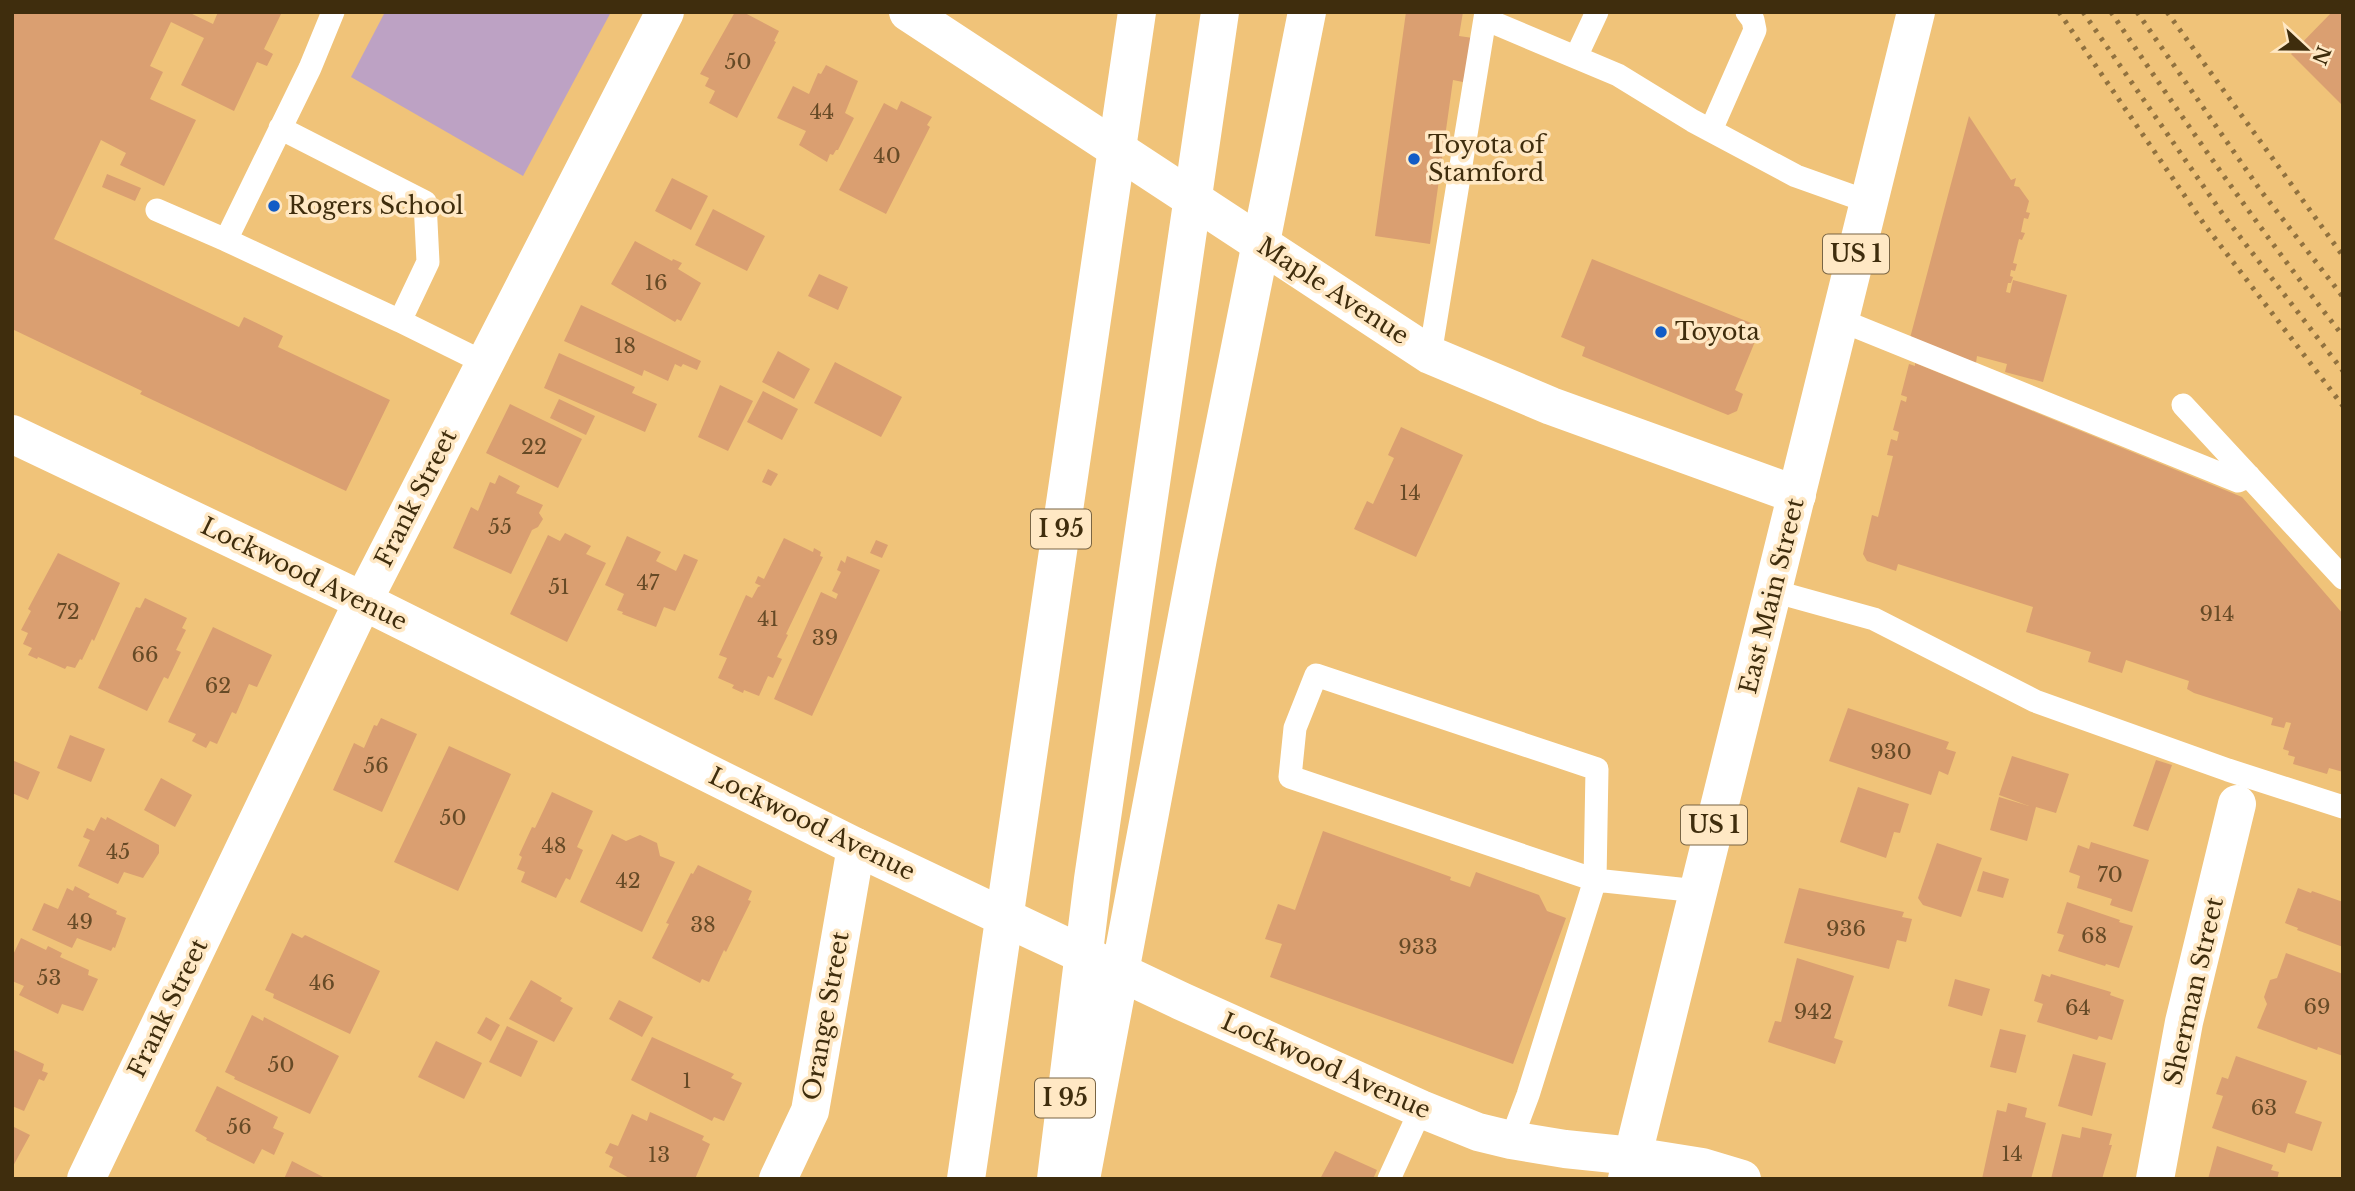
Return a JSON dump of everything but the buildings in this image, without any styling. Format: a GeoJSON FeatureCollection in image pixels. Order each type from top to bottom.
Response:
{"type":"FeatureCollection","features":[{"type":"Feature","properties":{"kind":"main road","name":"Frank Street"},"geometry":{"type":"LineString","coordinates":[[86,1179],[363,601],[665,12]]}},
{"type":"Feature","properties":{"kind":"main road","name":"Maple Avenue"},"geometry":{"type":"LineString","coordinates":[[908,12],[1430,355],[1551,406],[1797,495]]}},
{"type":"Feature","properties":{"kind":"main road","name":"I 95"},"geometry":{"type":"LineString","coordinates":[[966,1179],[1137,12]]}},
{"type":"Feature","properties":{"kind":"main road","name":"I 95"},"geometry":{"type":"LineString","coordinates":[[1056,1179],[1093,879],[1220,12]]}},
{"type":"Feature","properties":{"kind":"main road"},"geometry":{"type":"LineString","coordinates":[[1081,1179],[1195,572],[1307,12]]}},
{"type":"Feature","properties":{"kind":"main road","name":"East Main Street"},"geometry":{"type":"LineString","coordinates":[[1630,1167],[1916,12]]}},
{"type":"Feature","properties":{"kind":"main road","name":"Lockwood Avenue"},"geometry":{"type":"LineString","coordinates":[[12,434],[363,601],[856,847],[1181,1001],[1420,1109],[1478,1132],[1565,1149],[1630,1167],[1702,1167],[1742,1179]]}},
{"type":"Feature","properties":{"kind":"main road","name":"Sherman Street"},"geometry":{"type":"LineString","coordinates":[[2155,1179],[2184,1022],[2237,804]]}},
{"type":"Feature","properties":{"kind":"main road","name":"Orange Street"},"geometry":{"type":"LineString","coordinates":[[778,1179],[810,1111],[856,847]]}},
{"type":"Feature","properties":{"kind":"lane"},"geometry":{"type":"LineString","coordinates":[[226,240],[310,68],[333,12]]}},
{"type":"Feature","properties":{"kind":"lane"},"geometry":{"type":"LineString","coordinates":[[1576,57],[1597,12]]}},
{"type":"Feature","properties":{"kind":"lane"},"geometry":{"type":"LineString","coordinates":[[1711,130],[1755,30],[1753,20],[1746,12]]}},
{"type":"Feature","properties":{"kind":"lane"},"geometry":{"type":"LineString","coordinates":[[1430,355],[1486,15],[1618,75],[1796,176],[1869,202]]}},
{"type":"Feature","properties":{"kind":"lane"},"geometry":{"type":"LineString","coordinates":[[280,128],[425,202],[428,262],[400,321]]}},
{"type":"Feature","properties":{"kind":"lane"},"geometry":{"type":"LineString","coordinates":[[157,210],[400,321],[485,363]]}},
{"type":"Feature","properties":{"kind":"lane"},"geometry":{"type":"LineString","coordinates":[[1840,320],[2238,481],[2249,476]]}},
{"type":"Feature","properties":{"kind":"lane"},"geometry":{"type":"LineString","coordinates":[[2183,405],[2343,578]]}},
{"type":"Feature","properties":{"kind":"lane"},"geometry":{"type":"LineString","coordinates":[[1773,591],[1874,619],[2035,701],[2228,770],[2343,807]]}},
{"type":"Feature","properties":{"kind":"lane"},"geometry":{"type":"LineString","coordinates":[[1511,1140],[1528,1095],[1595,880],[1597,769],[1316,676],[1295,729],[1290,777],[1595,880],[1698,891]]}},
{"type":"Feature","properties":{"kind":"lane"},"geometry":{"type":"LineString","coordinates":[[1389,1179],[1420,1109]]}},
{"type":"Feature","properties":{"kind":"shaded area"},"geometry":{"type":"Polygon","coordinates":[[[385,12],[611,12],[523,176],[351,77],[385,12]]]}},
{"type":"Feature","properties":{"kind":"railway"},"geometry":{"type":"LineString","coordinates":[[2059,12],[2204,224],[2343,406]]}},
{"type":"Feature","properties":{"kind":"railway"},"geometry":{"type":"LineString","coordinates":[[2083,12],[2224,216],[2343,371]]}},
{"type":"Feature","properties":{"kind":"railway"},"geometry":{"type":"LineString","coordinates":[[2111,12],[2224,176],[2343,336]]}},
{"type":"Feature","properties":{"kind":"railway"},"geometry":{"type":"LineString","coordinates":[[2137,12],[2261,191],[2343,297]]}},
{"type":"Feature","properties":{"kind":"railway"},"geometry":{"type":"LineString","coordinates":[[2167,12],[2343,256]]}},
{"type":"Feature","properties":{"kind":"place","name":"Toyota of Stamford"},"geometry":{"type":"Point","coordinates":[1414,159]}},
{"type":"Feature","properties":{"kind":"place","name":"Rogers School"},"geometry":{"type":"Point","coordinates":[274,206]}},
{"type":"Feature","properties":{"kind":"place","name":"Toyota"},"geometry":{"type":"Point","coordinates":[1661,332]}}]}
